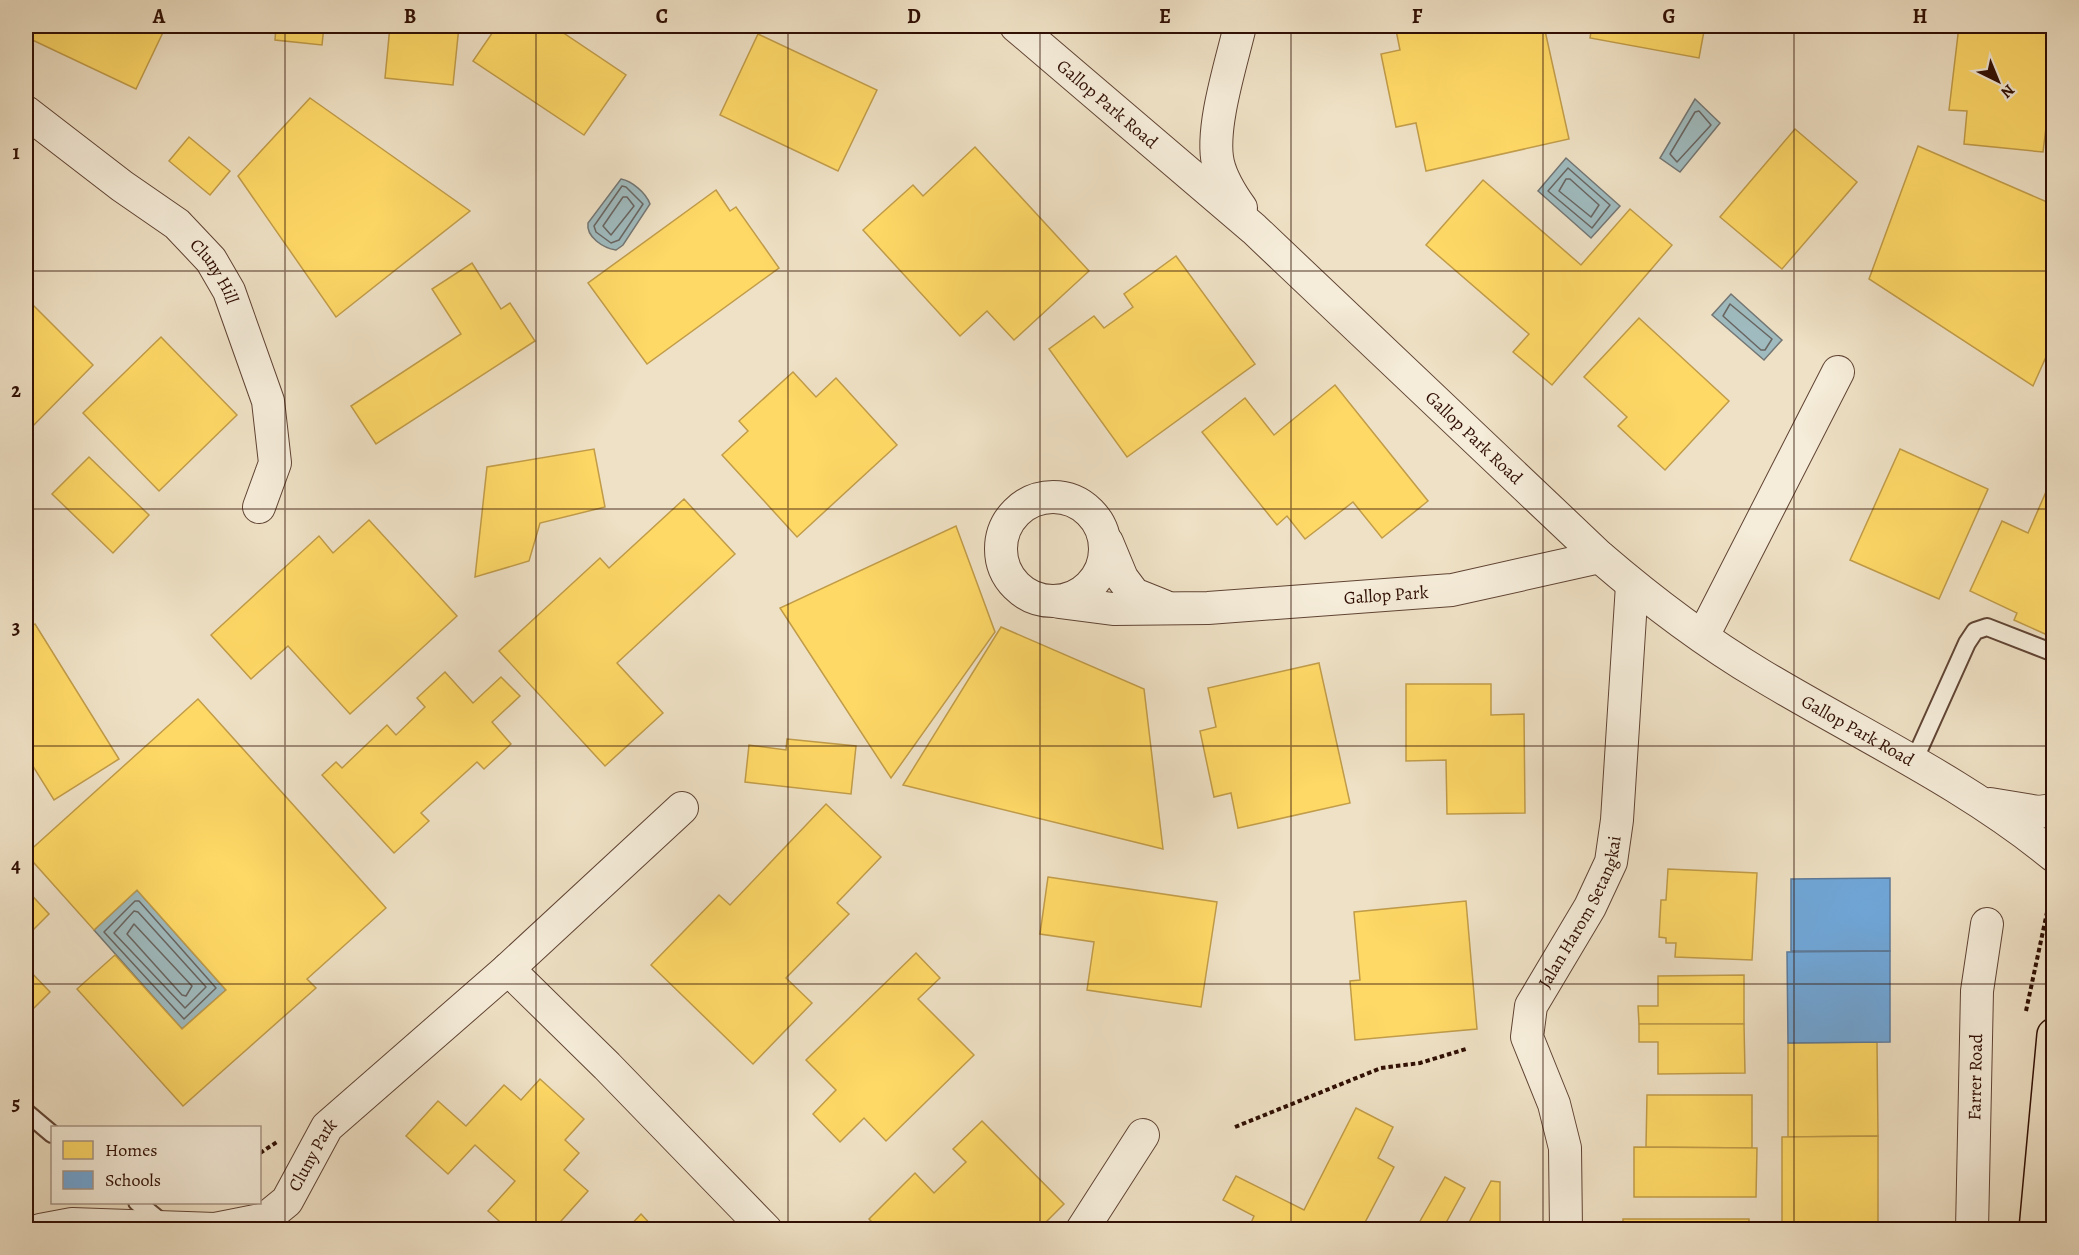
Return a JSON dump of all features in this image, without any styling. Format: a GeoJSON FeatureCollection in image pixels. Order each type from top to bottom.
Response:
{"type":"FeatureCollection","features":[{"type":"Feature","properties":{"kind":"highway"},"geometry":{"type":"LineString","coordinates":[[2036,1230],[2054,1035]]}},
{"type":"Feature","properties":{"kind":"street","name":"Gallop Park Road"},"geometry":{"type":"LineString","coordinates":[[1016,26],[1254,229],[1632,585],[1758,674],[1984,802],[2054,856]]}},
{"type":"Feature","properties":{"kind":"street","name":"Gallop Park Road"},"geometry":{"type":"LineString","coordinates":[[1240,26],[1218,127],[1217,160],[1223,180],[1254,229]]}},
{"type":"Feature","properties":{"kind":"street","name":"Cluny Hill"},"geometry":{"type":"LineString","coordinates":[[26,112],[122,186],[177,224],[211,260],[230,291],[268,401],[275,463],[259,507]]}},
{"type":"Feature","properties":{"kind":"street"},"geometry":{"type":"LineString","coordinates":[[1703,636],[1838,372]]}},
{"type":"Feature","properties":{"kind":"street","name":"Gallop Park"},"geometry":{"type":"LineString","coordinates":[[1169,608],[1134,594],[1122,578],[1101,526],[1089,510],[1066,498],[1042,498],[1023,506],[1007,523],[1000,543],[1003,565],[1010,581],[1024,593],[1032,597],[1059,602],[1113,609],[1208,608],[1452,590],[1600,557]]}},
{"type":"Feature","properties":{"kind":"street"},"geometry":{"type":"LineString","coordinates":[[1059,602],[1080,594],[1095,581],[1104,564],[1107,542]]}},
{"type":"Feature","properties":{"kind":"street","name":"Jalan Harom Setangkai"},"geometry":{"type":"LineString","coordinates":[[1566,1230],[1565,1148],[1554,1104],[1527,1037],[1532,1006],[1590,907],[1611,862],[1617,820],[1632,585]]}},
{"type":"Feature","properties":{"kind":"street","name":"Gallop Park Road"},"geometry":{"type":"LineString","coordinates":[[1984,802],[2038,812],[2054,810]]}},
{"type":"Feature","properties":{"kind":"street","name":"Cluny Park"},"geometry":{"type":"LineString","coordinates":[[40,1230],[72,1224],[215,1229],[266,1219],[287,1201],[327,1126],[508,969],[682,808]]}},
{"type":"Feature","properties":{"kind":"street","name":"Farrer Road"},"geometry":{"type":"LineString","coordinates":[[1972,1230],[1977,992],[1987,924]]}},
{"type":"Feature","properties":{"kind":"street"},"geometry":{"type":"LineString","coordinates":[[508,969],[608,1066],[765,1230]]}},
{"type":"Feature","properties":{"kind":"street"},"geometry":{"type":"LineString","coordinates":[[1082,1230],[1143,1135]]}},
{"type":"Feature","properties":{"kind":"lane"},"geometry":{"type":"LineString","coordinates":[[1913,763],[1967,642],[1975,631],[1987,627],[2054,653]]}},
{"type":"Feature","properties":{"kind":"lane"},"geometry":{"type":"LineString","coordinates":[[26,1112],[51,1133]]}},
{"type":"Feature","properties":{"kind":"lane"},"geometry":{"type":"LineString","coordinates":[[138,1204],[168,1228]]}},
{"type":"Feature","properties":{"kind":"path"},"geometry":{"type":"LineString","coordinates":[[2047,909],[2054,883]]}},
{"type":"Feature","properties":{"kind":"path"},"geometry":{"type":"LineString","coordinates":[[1235,1127],[1381,1068],[1420,1063],[1466,1049]]}},
{"type":"Feature","properties":{"kind":"water"},"geometry":{"type":"Polygon","coordinates":[[[1695,99],[1720,123],[1680,172],[1660,158],[1695,99]]]}},
{"type":"Feature","properties":{"kind":"water"},"geometry":{"type":"Polygon","coordinates":[[[1566,158],[1620,206],[1591,238],[1538,191],[1566,158]]]}},
{"type":"Feature","properties":{"kind":"water"},"geometry":{"type":"Polygon","coordinates":[[[621,179],[638,188],[650,204],[623,245],[616,250],[596,241],[590,233],[588,223],[621,179]]]}},
{"type":"Feature","properties":{"kind":"water"},"geometry":{"type":"Polygon","coordinates":[[[1731,294],[1782,340],[1764,360],[1712,315],[1731,294]]]}},
{"type":"Feature","properties":{"kind":"water"},"geometry":{"type":"Polygon","coordinates":[[[137,890],[226,990],[182,1029],[94,930],[137,890]]]}},
{"type":"Feature","properties":{"kind":"building: Homes"},"geometry":{"type":"Polygon","coordinates":[[[26,26],[166,26],[136,89],[26,37],[26,26]]]}},
{"type":"Feature","properties":{"kind":"building: Homes"},"geometry":{"type":"Polygon","coordinates":[[[276,26],[324,26],[322,45],[275,40],[276,26]]]}},
{"type":"Feature","properties":{"kind":"building: Homes"},"geometry":{"type":"Polygon","coordinates":[[[390,26],[459,26],[453,85],[385,78],[390,26]]]}},
{"type":"Feature","properties":{"kind":"building: Homes"},"geometry":{"type":"Polygon","coordinates":[[[497,26],[553,26],[626,75],[584,135],[473,61],[497,26]]]}},
{"type":"Feature","properties":{"kind":"building: Homes"},"geometry":{"type":"Polygon","coordinates":[[[1419,26],[1544,26],[1569,139],[1426,171],[1416,123],[1396,127],[1381,54],[1400,50],[1396,30],[1419,26]]]}},
{"type":"Feature","properties":{"kind":"building: Homes"},"geometry":{"type":"Polygon","coordinates":[[[1592,26],[1705,26],[1699,58],[1590,38],[1592,26]]]}},
{"type":"Feature","properties":{"kind":"building: Homes"},"geometry":{"type":"Polygon","coordinates":[[[1959,26],[2054,26],[2054,61],[2043,152],[1964,144],[1967,111],[1949,110],[1959,26]]]}},
{"type":"Feature","properties":{"kind":"building: Homes"},"geometry":{"type":"Polygon","coordinates":[[[758,34],[877,90],[838,171],[720,115],[758,34]]]}},
{"type":"Feature","properties":{"kind":"building: Homes"},"geometry":{"type":"Polygon","coordinates":[[[310,98],[470,211],[336,317],[238,176],[310,98]]]}},
{"type":"Feature","properties":{"kind":"building: Homes"},"geometry":{"type":"Polygon","coordinates":[[[1795,129],[1857,182],[1782,269],[1720,217],[1795,129]]]}},
{"type":"Feature","properties":{"kind":"building: Homes"},"geometry":{"type":"Polygon","coordinates":[[[189,137],[230,171],[210,195],[169,161],[189,137]]]}},
{"type":"Feature","properties":{"kind":"building: Homes"},"geometry":{"type":"Polygon","coordinates":[[[1918,146],[2054,205],[2054,339],[2033,386],[1869,279],[1918,146]]]}},
{"type":"Feature","properties":{"kind":"building: Homes"},"geometry":{"type":"Polygon","coordinates":[[[975,147],[1089,271],[1014,340],[987,311],[960,336],[863,230],[913,185],[923,196],[975,147]]]}},
{"type":"Feature","properties":{"kind":"building: Homes"},"geometry":{"type":"Polygon","coordinates":[[[1483,180],[1581,265],[1630,209],[1672,245],[1552,385],[1513,352],[1529,334],[1426,245],[1483,180]]]}},
{"type":"Feature","properties":{"kind":"building: Homes"},"geometry":{"type":"Polygon","coordinates":[[[716,190],[730,211],[736,207],[779,268],[647,364],[588,283],[716,190]]]}},
{"type":"Feature","properties":{"kind":"building: Homes"},"geometry":{"type":"Polygon","coordinates":[[[1176,256],[1255,364],[1127,457],[1049,349],[1094,316],[1104,328],[1133,307],[1124,294],[1176,256]]]}},
{"type":"Feature","properties":{"kind":"building: Homes"},"geometry":{"type":"Polygon","coordinates":[[[472,263],[501,309],[510,303],[535,341],[376,444],[351,406],[461,334],[432,289],[472,263]]]}},
{"type":"Feature","properties":{"kind":"building: Homes"},"geometry":{"type":"Polygon","coordinates":[[[26,298],[93,365],[26,433],[26,298]]]}},
{"type":"Feature","properties":{"kind":"building: Homes"},"geometry":{"type":"Polygon","coordinates":[[[1639,318],[1729,401],[1665,470],[1618,426],[1627,417],[1584,377],[1639,318]]]}},
{"type":"Feature","properties":{"kind":"building: Homes"},"geometry":{"type":"Polygon","coordinates":[[[161,337],[237,415],[159,491],[83,413],[161,337]]]}},
{"type":"Feature","properties":{"kind":"building: Homes"},"geometry":{"type":"Polygon","coordinates":[[[793,372],[816,397],[836,378],[897,445],[797,537],[722,455],[748,431],[739,421],[793,372]]]}},
{"type":"Feature","properties":{"kind":"building: Homes"},"geometry":{"type":"Polygon","coordinates":[[[1335,385],[1428,501],[1382,538],[1353,502],[1305,539],[1287,516],[1277,525],[1202,432],[1245,398],[1274,435],[1335,385]]]}},
{"type":"Feature","properties":{"kind":"building: Homes"},"geometry":{"type":"Polygon","coordinates":[[[594,449],[605,507],[540,523],[529,561],[475,577],[487,467],[594,449]]]}},
{"type":"Feature","properties":{"kind":"building: Homes"},"geometry":{"type":"Polygon","coordinates":[[[1900,449],[1988,489],[1939,599],[1850,560],[1900,449]]]}},
{"type":"Feature","properties":{"kind":"building: Homes"},"geometry":{"type":"Polygon","coordinates":[[[89,457],[149,515],[113,553],[52,494],[89,457]]]}},
{"type":"Feature","properties":{"kind":"building: Homes"},"geometry":{"type":"Polygon","coordinates":[[[2049,485],[2054,487],[2054,638],[2014,620],[2017,613],[1970,591],[2002,521],[2028,533],[2049,485]]]}},
{"type":"Feature","properties":{"kind":"building: Homes"},"geometry":{"type":"Polygon","coordinates":[[[684,499],[735,554],[617,663],[663,713],[605,766],[499,651],[600,558],[609,568],[684,499]]]}},
{"type":"Feature","properties":{"kind":"building: Homes"},"geometry":{"type":"Polygon","coordinates":[[[369,520],[457,616],[350,714],[288,646],[251,679],[211,635],[319,536],[333,553],[369,520]]]}},
{"type":"Feature","properties":{"kind":"building: Homes"},"geometry":{"type":"Polygon","coordinates":[[[956,526],[995,632],[891,778],[780,608],[956,526]]]}},
{"type":"Feature","properties":{"kind":"building: Homes"},"geometry":{"type":"Polygon","coordinates":[[[35,624],[119,759],[54,800],[26,755],[26,630],[35,624]]]}},
{"type":"Feature","properties":{"kind":"building: Homes"},"geometry":{"type":"Polygon","coordinates":[[[1001,627],[1144,689],[1163,849],[903,785],[1001,627]]]}},
{"type":"Feature","properties":{"kind":"building: Homes"},"geometry":{"type":"Polygon","coordinates":[[[1319,663],[1350,803],[1238,828],[1231,793],[1214,797],[1200,731],[1216,727],[1208,688],[1319,663]]]}},
{"type":"Feature","properties":{"kind":"building: Homes"},"geometry":{"type":"Polygon","coordinates":[[[445,672],[473,703],[501,677],[520,696],[492,722],[511,744],[484,769],[477,762],[421,813],[429,821],[394,853],[322,775],[336,762],[342,768],[387,725],[396,735],[425,707],[417,698],[445,672]]]}},
{"type":"Feature","properties":{"kind":"building: Homes"},"geometry":{"type":"Polygon","coordinates":[[[1406,684],[1491,684],[1491,715],[1524,714],[1525,813],[1447,814],[1446,760],[1406,761],[1406,684]]]}},
{"type":"Feature","properties":{"kind":"building: Homes"},"geometry":{"type":"Polygon","coordinates":[[[198,699],[386,908],[307,979],[316,988],[183,1106],[77,989],[115,955],[182,1029],[226,990],[137,890],[94,930],[26,854],[198,699]]]}},
{"type":"Feature","properties":{"kind":"building: Homes"},"geometry":{"type":"Polygon","coordinates":[[[787,739],[856,746],[851,794],[745,782],[749,745],[786,750],[787,739]]]}},
{"type":"Feature","properties":{"kind":"building: Homes"},"geometry":{"type":"Polygon","coordinates":[[[826,804],[881,857],[837,903],[849,914],[786,978],[812,1003],[753,1064],[651,965],[719,895],[730,905],[826,804]]]}},
{"type":"Feature","properties":{"kind":"building: Homes"},"geometry":{"type":"Polygon","coordinates":[[[1668,869],[1757,873],[1752,960],[1675,957],[1676,943],[1666,943],[1666,938],[1659,937],[1661,900],[1666,900],[1668,869]]]}},
{"type":"Feature","properties":{"kind":"building: Homes"},"geometry":{"type":"Polygon","coordinates":[[[1048,877],[1217,902],[1201,1007],[1087,990],[1094,942],[1040,934],[1048,877]]]}},
{"type":"Feature","properties":{"kind":"building: Homes"},"geometry":{"type":"Polygon","coordinates":[[[26,889],[49,914],[26,937],[26,889]]]}},
{"type":"Feature","properties":{"kind":"building: Homes"},"geometry":{"type":"Polygon","coordinates":[[[1466,901],[1477,1029],[1355,1040],[1350,981],[1360,980],[1354,912],[1466,901]]]}},
{"type":"Feature","properties":{"kind":"building: Homes"},"geometry":{"type":"Polygon","coordinates":[[[916,953],[940,978],[918,999],[974,1055],[886,1141],[864,1118],[840,1142],[813,1114],[836,1090],[806,1060],[916,953]]]}},
{"type":"Feature","properties":{"kind":"building: Homes"},"geometry":{"type":"Polygon","coordinates":[[[26,967],[50,992],[26,1016],[26,967]]]}},
{"type":"Feature","properties":{"kind":"building: Homes"},"geometry":{"type":"Polygon","coordinates":[[[1744,975],[1744,1024],[1639,1024],[1638,1006],[1658,1006],[1658,976],[1744,975]]]}},
{"type":"Feature","properties":{"kind":"building: Homes"},"geometry":{"type":"Polygon","coordinates":[[[1639,1024],[1744,1024],[1745,1073],[1658,1074],[1658,1042],[1639,1042],[1639,1024]]]}},
{"type":"Feature","properties":{"kind":"building: Homes"},"geometry":{"type":"Polygon","coordinates":[[[1877,1042],[1878,1136],[1788,1137],[1788,1043],[1877,1042]]]}},
{"type":"Feature","properties":{"kind":"building: Homes"},"geometry":{"type":"Polygon","coordinates":[[[540,1079],[584,1119],[565,1140],[579,1153],[564,1170],[588,1191],[553,1230],[509,1230],[488,1211],[515,1181],[475,1145],[448,1174],[406,1136],[438,1101],[466,1126],[504,1085],[521,1100],[540,1079]]]}},
{"type":"Feature","properties":{"kind":"building: Homes"},"geometry":{"type":"Polygon","coordinates":[[[1647,1095],[1752,1095],[1752,1148],[1646,1147],[1647,1095]]]}},
{"type":"Feature","properties":{"kind":"building: Homes"},"geometry":{"type":"Polygon","coordinates":[[[1356,1108],[1393,1127],[1378,1158],[1394,1167],[1361,1230],[1248,1230],[1254,1216],[1223,1200],[1236,1176],[1304,1210],[1356,1108]]]}},
{"type":"Feature","properties":{"kind":"building: Homes"},"geometry":{"type":"Polygon","coordinates":[[[982,1121],[1064,1204],[1038,1230],[880,1230],[869,1219],[915,1173],[934,1193],[966,1162],[953,1149],[982,1121]]]}},
{"type":"Feature","properties":{"kind":"building: Homes"},"geometry":{"type":"Polygon","coordinates":[[[1878,1136],[1878,1230],[1782,1230],[1782,1137],[1878,1136]]]}},
{"type":"Feature","properties":{"kind":"building: Homes"},"geometry":{"type":"Polygon","coordinates":[[[1634,1147],[1757,1148],[1756,1197],[1634,1197],[1634,1147]]]}},
{"type":"Feature","properties":{"kind":"building: Homes"},"geometry":{"type":"Polygon","coordinates":[[[1445,1177],[1465,1188],[1442,1230],[1415,1230],[1445,1177]]]}},
{"type":"Feature","properties":{"kind":"building: Homes"},"geometry":{"type":"Polygon","coordinates":[[[1491,1181],[1500,1182],[1500,1230],[1465,1230],[1491,1181]]]}},
{"type":"Feature","properties":{"kind":"building: Homes"},"geometry":{"type":"Polygon","coordinates":[[[641,1214],[656,1230],[626,1230],[641,1214]]]}},
{"type":"Feature","properties":{"kind":"building: Homes"},"geometry":{"type":"Polygon","coordinates":[[[1623,1219],[1749,1219],[1749,1230],[1623,1230],[1623,1219]]]}},
{"type":"Feature","properties":{"kind":"building: Schools"},"geometry":{"type":"Polygon","coordinates":[[[1890,878],[1890,951],[1791,951],[1791,879],[1890,878]]]}},
{"type":"Feature","properties":{"kind":"building: Schools"},"geometry":{"type":"Polygon","coordinates":[[[1890,951],[1890,1042],[1788,1043],[1787,952],[1890,951]]]}}]}
